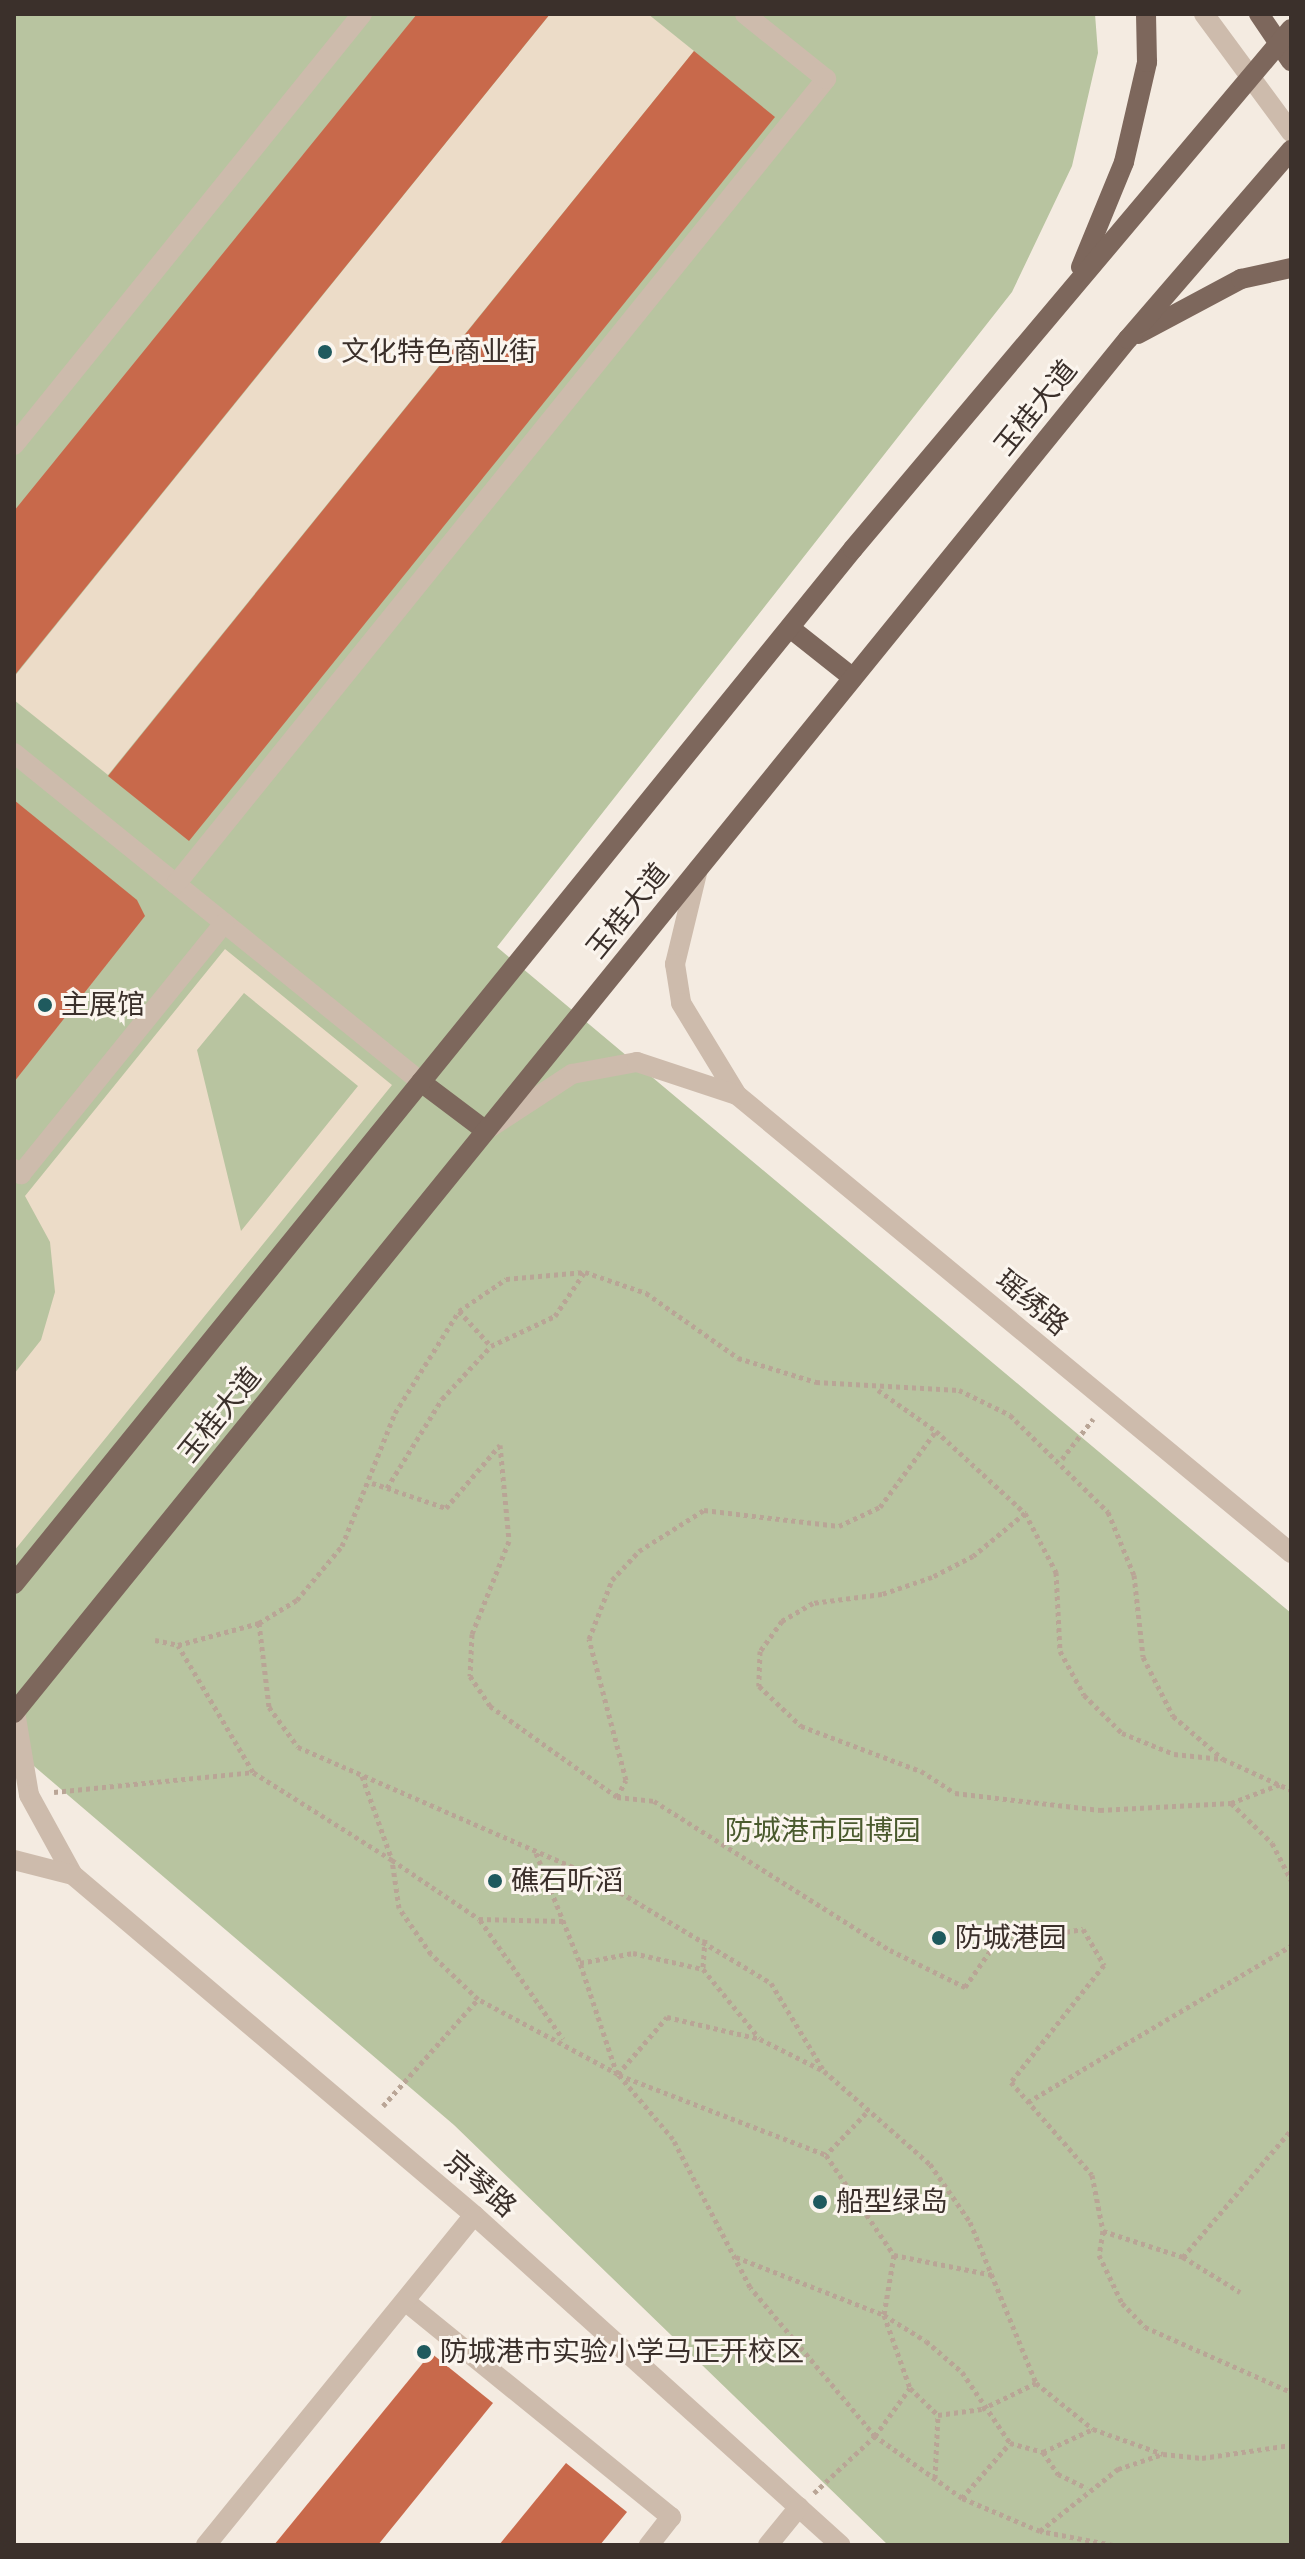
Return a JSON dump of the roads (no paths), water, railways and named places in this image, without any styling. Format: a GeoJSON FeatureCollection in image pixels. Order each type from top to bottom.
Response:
{"type":"FeatureCollection","features":[{"type":"Feature","properties":{"kind":"main road"},"geometry":{"type":"LineString","coordinates":[[1074,286],[1124,162],[1147,62],[1146,14]]}},
{"type":"Feature","properties":{"kind":"main road"},"geometry":{"type":"LineString","coordinates":[[1259,14],[1284,36],[1291,61]]}},
{"type":"Feature","properties":{"kind":"main road","name":"玉桂大道"},"geometry":{"type":"LineString","coordinates":[[14,1584],[790,628],[1284,36]]}},
{"type":"Feature","properties":{"kind":"main road","name":"玉桂大道"},"geometry":{"type":"LineString","coordinates":[[14,1712],[1128,339],[1291,150]]}},
{"type":"Feature","properties":{"kind":"main road"},"geometry":{"type":"LineString","coordinates":[[1128,339],[1241,279],[1291,268]]}},
{"type":"Feature","properties":{"kind":"main road"},"geometry":{"type":"LineString","coordinates":[[790,628],[853,678]]}},
{"type":"Feature","properties":{"kind":"main road"},"geometry":{"type":"LineString","coordinates":[[421,1082],[486,1131]]}},
{"type":"Feature","properties":{"kind":"street"},"geometry":{"type":"LineString","coordinates":[[14,445],[362,14]]}},
{"type":"Feature","properties":{"kind":"street"},"geometry":{"type":"LineString","coordinates":[[176,884],[826,79],[745,14]]}},
{"type":"Feature","properties":{"kind":"street"},"geometry":{"type":"LineString","coordinates":[[1204,14],[1246,79],[1291,132]]}},
{"type":"Feature","properties":{"kind":"street"},"geometry":{"type":"LineString","coordinates":[[14,753],[421,1082]]}},
{"type":"Feature","properties":{"kind":"street"},"geometry":{"type":"LineString","coordinates":[[698,869],[675,964],[681,1003],[737,1095]]}},
{"type":"Feature","properties":{"kind":"street"},"geometry":{"type":"LineString","coordinates":[[14,1169],[21,1174],[224,923]]}},
{"type":"Feature","properties":{"kind":"street"},"geometry":{"type":"LineString","coordinates":[[486,1131],[572,1074],[637,1062],[737,1095]]}},
{"type":"Feature","properties":{"kind":"street","name":"瑶绣路"},"geometry":{"type":"LineString","coordinates":[[737,1095],[1291,1553]]}},
{"type":"Feature","properties":{"kind":"street"},"geometry":{"type":"LineString","coordinates":[[14,1712],[29,1795],[73,1875]]}},
{"type":"Feature","properties":{"kind":"street"},"geometry":{"type":"LineString","coordinates":[[14,1860],[73,1875]]}},
{"type":"Feature","properties":{"kind":"street","name":"京琴路"},"geometry":{"type":"LineString","coordinates":[[73,1875],[474,2215],[840,2545]]}},
{"type":"Feature","properties":{"kind":"street"},"geometry":{"type":"LineString","coordinates":[[206,2545],[474,2215]]}},
{"type":"Feature","properties":{"kind":"street"},"geometry":{"type":"LineString","coordinates":[[405,2301],[671,2517],[649,2545]]}},
{"type":"Feature","properties":{"kind":"street"},"geometry":{"type":"LineString","coordinates":[[768,2545],[799,2507]]}},
{"type":"Feature","properties":{"kind":"place","name":"文化特色商业街"},"geometry":{"type":"Point","coordinates":[325,352]}},
{"type":"Feature","properties":{"kind":"place","name":"主展馆"},"geometry":{"type":"Point","coordinates":[45,1005]}},
{"type":"Feature","properties":{"kind":"place","name":"礁石听滔"},"geometry":{"type":"Point","coordinates":[495,1881]}},
{"type":"Feature","properties":{"kind":"place","name":"防城港园"},"geometry":{"type":"Point","coordinates":[939,1938]}},
{"type":"Feature","properties":{"kind":"place","name":"船型绿岛"},"geometry":{"type":"Point","coordinates":[820,2202]}},
{"type":"Feature","properties":{"kind":"place","name":"防城港市实验小学马正开校区"},"geometry":{"type":"Point","coordinates":[424,2352]}},
{"type":"Feature","properties":{"kind":"park label","name":"防城港市园博园"},"geometry":{"type":"Point","coordinates":[823,1831]}}]}
